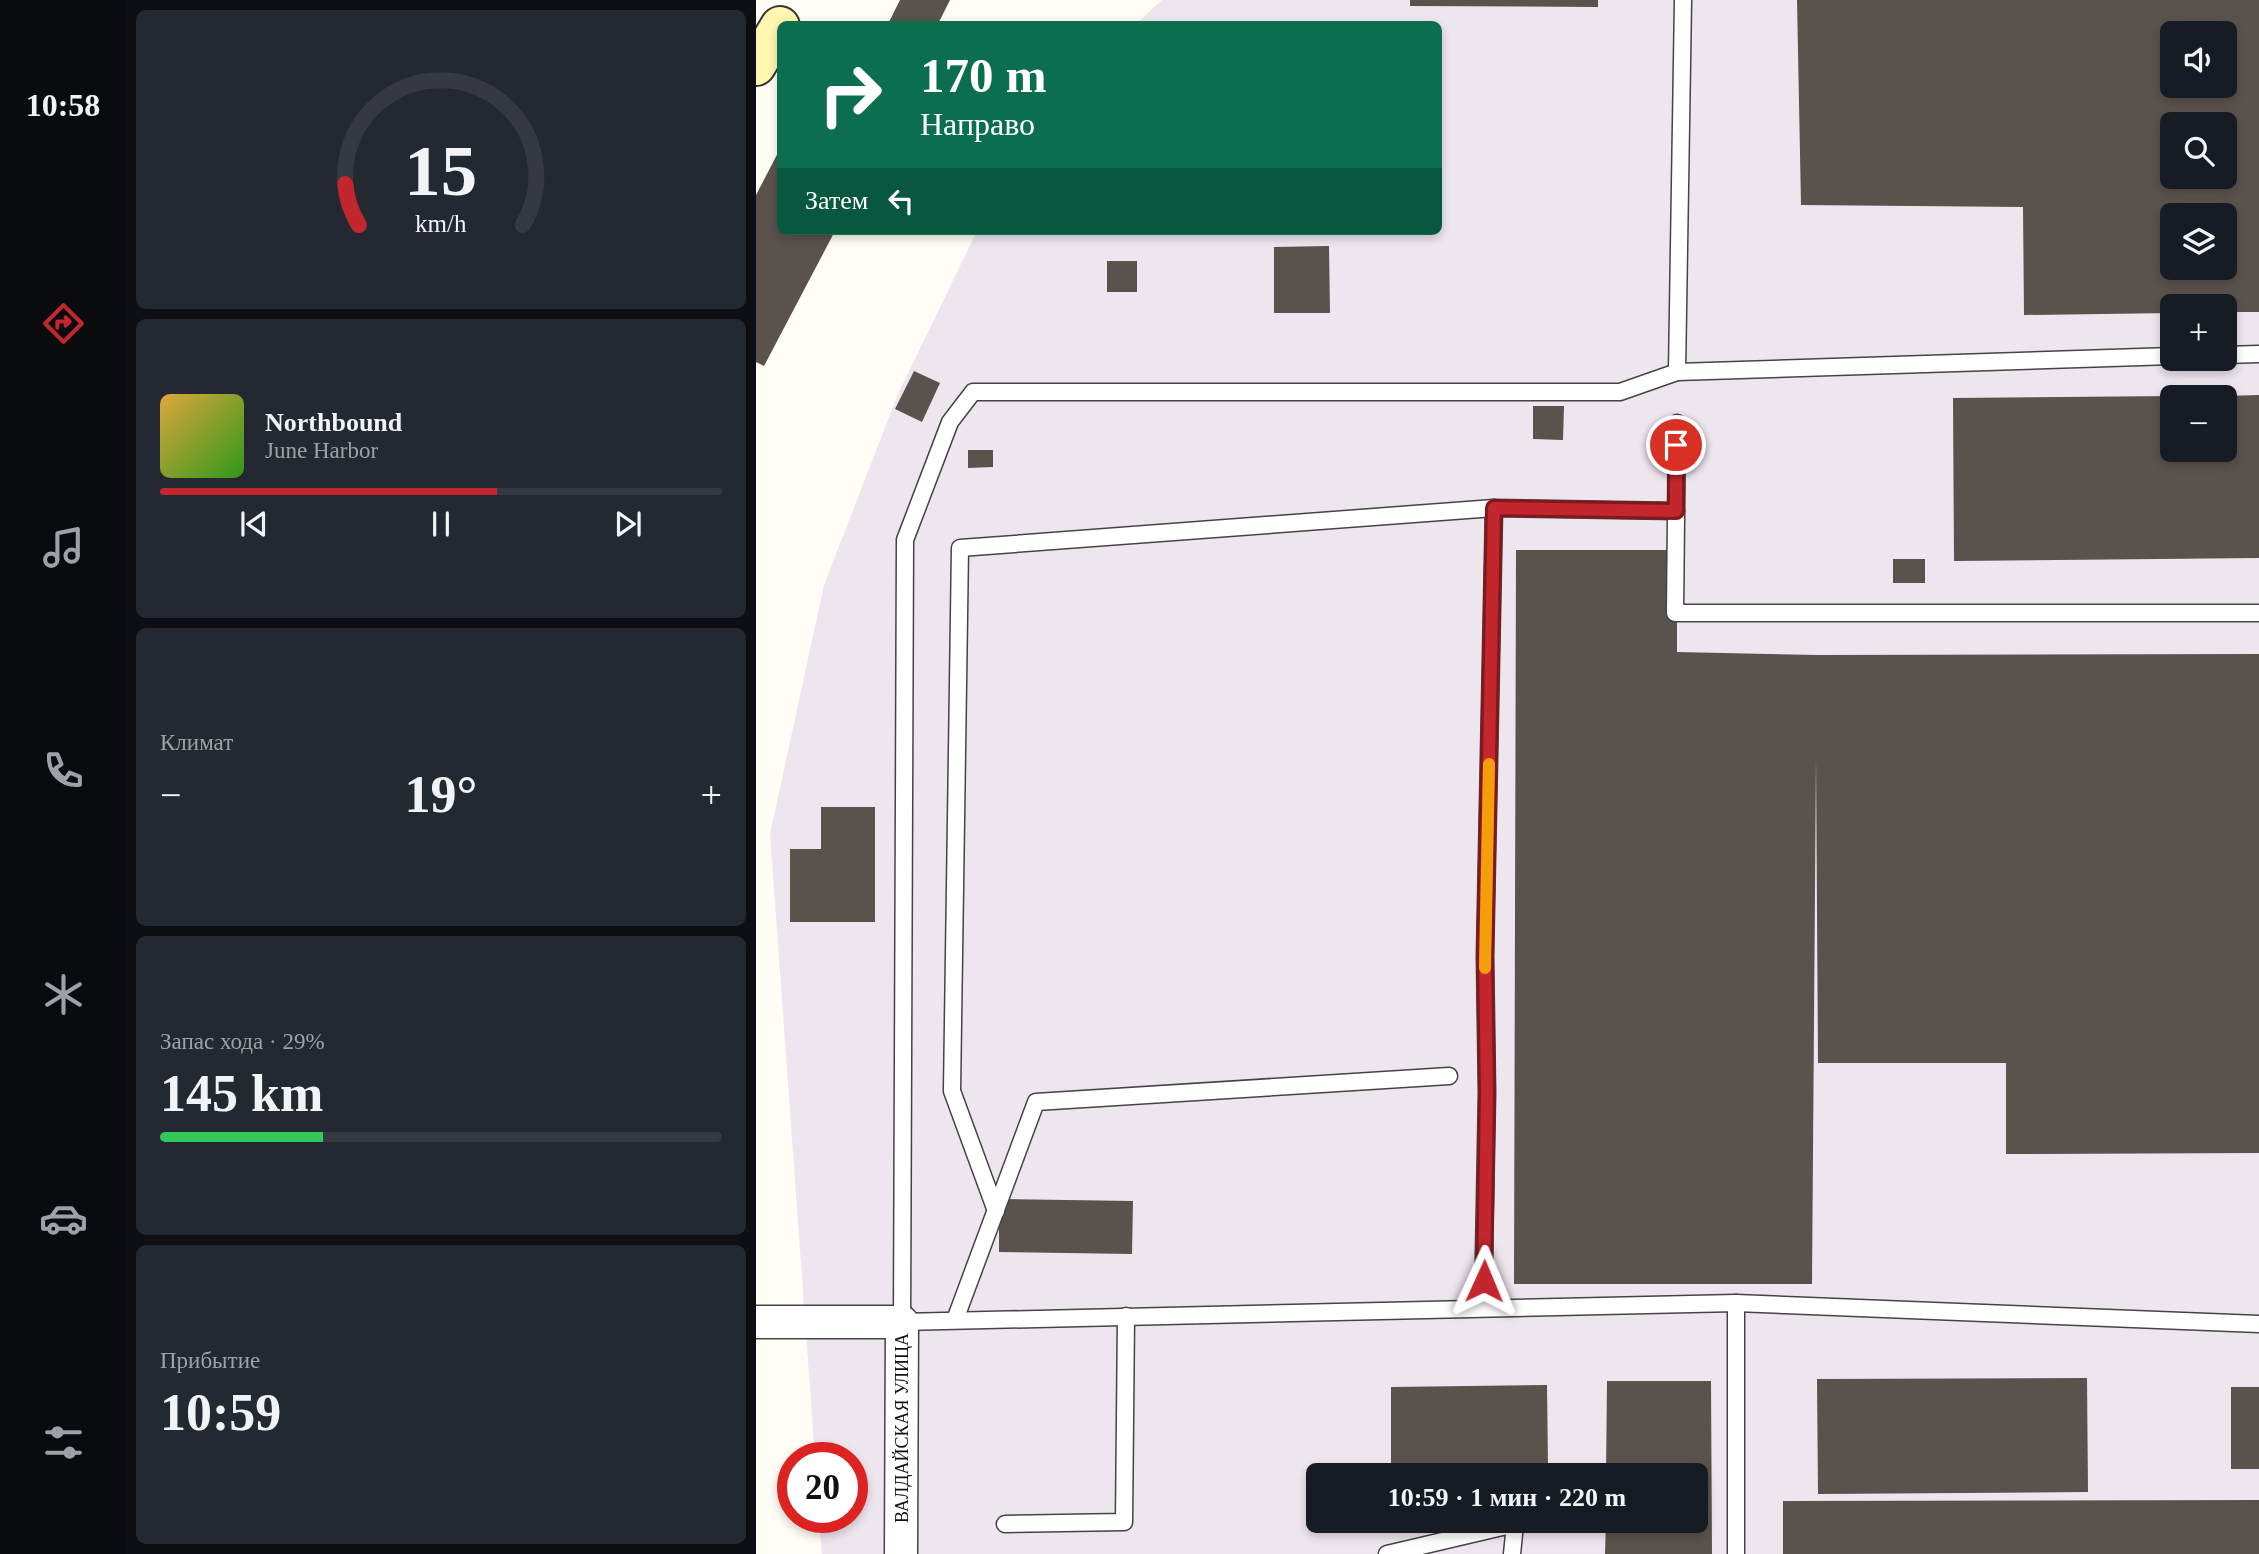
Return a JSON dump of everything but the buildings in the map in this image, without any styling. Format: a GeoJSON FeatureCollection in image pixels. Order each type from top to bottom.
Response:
{"type":"FeatureCollection","features":[{"type":"Feature","properties":{"kind":"street"},"geometry":{"type":"LineString","coordinates":[[783,21],[796,0]]}},
{"type":"Feature","properties":{"kind":"street"},"geometry":{"type":"LineString","coordinates":[[756,66],[777,32]]}},
{"type":"Feature","properties":{"kind":"street","name":"ВАЛДАЙСКАЯ УЛИЦА"},"geometry":{"type":"LineString","coordinates":[[756,1322],[902,1322],[901,1554]]}},
{"type":"Feature","properties":{"kind":"lane"},"geometry":{"type":"LineString","coordinates":[[1676,372],[1684,0]]}},
{"type":"Feature","properties":{"kind":"lane"},"geometry":{"type":"LineString","coordinates":[[2237,355],[2259,354]]}},
{"type":"Feature","properties":{"kind":"lane"},"geometry":{"type":"LineString","coordinates":[[2160,356],[1676,372],[1620,393],[973,392],[950,422],[905,540],[902,1322],[1736,1303],[2259,1324]]}},
{"type":"Feature","properties":{"kind":"lane"},"geometry":{"type":"LineString","coordinates":[[1676,423],[1675,613],[2259,613]]}},
{"type":"Feature","properties":{"kind":"lane"},"geometry":{"type":"LineString","coordinates":[[996,1211],[952,1091],[960,548],[1494,508],[1676,511]]}},
{"type":"Feature","properties":{"kind":"lane"},"geometry":{"type":"LineString","coordinates":[[1483,1308],[1487,1093],[1485,942],[1494,508]]}},
{"type":"Feature","properties":{"kind":"lane"},"geometry":{"type":"LineString","coordinates":[[955,1320],[1037,1102],[1449,1076]]}},
{"type":"Feature","properties":{"kind":"lane"},"geometry":{"type":"LineString","coordinates":[[1736,1303],[1736,1554]]}},
{"type":"Feature","properties":{"kind":"lane"},"geometry":{"type":"LineString","coordinates":[[1005,1524],[1124,1522],[1126,1316]]}},
{"type":"Feature","properties":{"kind":"lane"},"geometry":{"type":"LineString","coordinates":[[1387,1554],[1514,1524],[1512,1554]]}},
{"type":"Feature","properties":{"kind":"shaded area"},"geometry":{"type":"Polygon","coordinates":[[[1162,0],[2259,0],[2259,1554],[822,1554],[820,1533],[868,1533],[868,1442],[814,1442],[770,834],[824,585],[898,394],[975,235],[1442,235],[1442,21],[1139,21],[1162,0]]]}},
{"type":"Feature","properties":{"kind":"slow traffic"},"geometry":{"type":"LineString","coordinates":[[1485,968],[1489,764]]}},
{"type":"Feature","properties":{"kind":"route"},"geometry":{"type":"LineString","coordinates":[[1484,1281],[1487,1093],[1485,956],[1494,508],[1676,511],[1676,445]]}}]}
